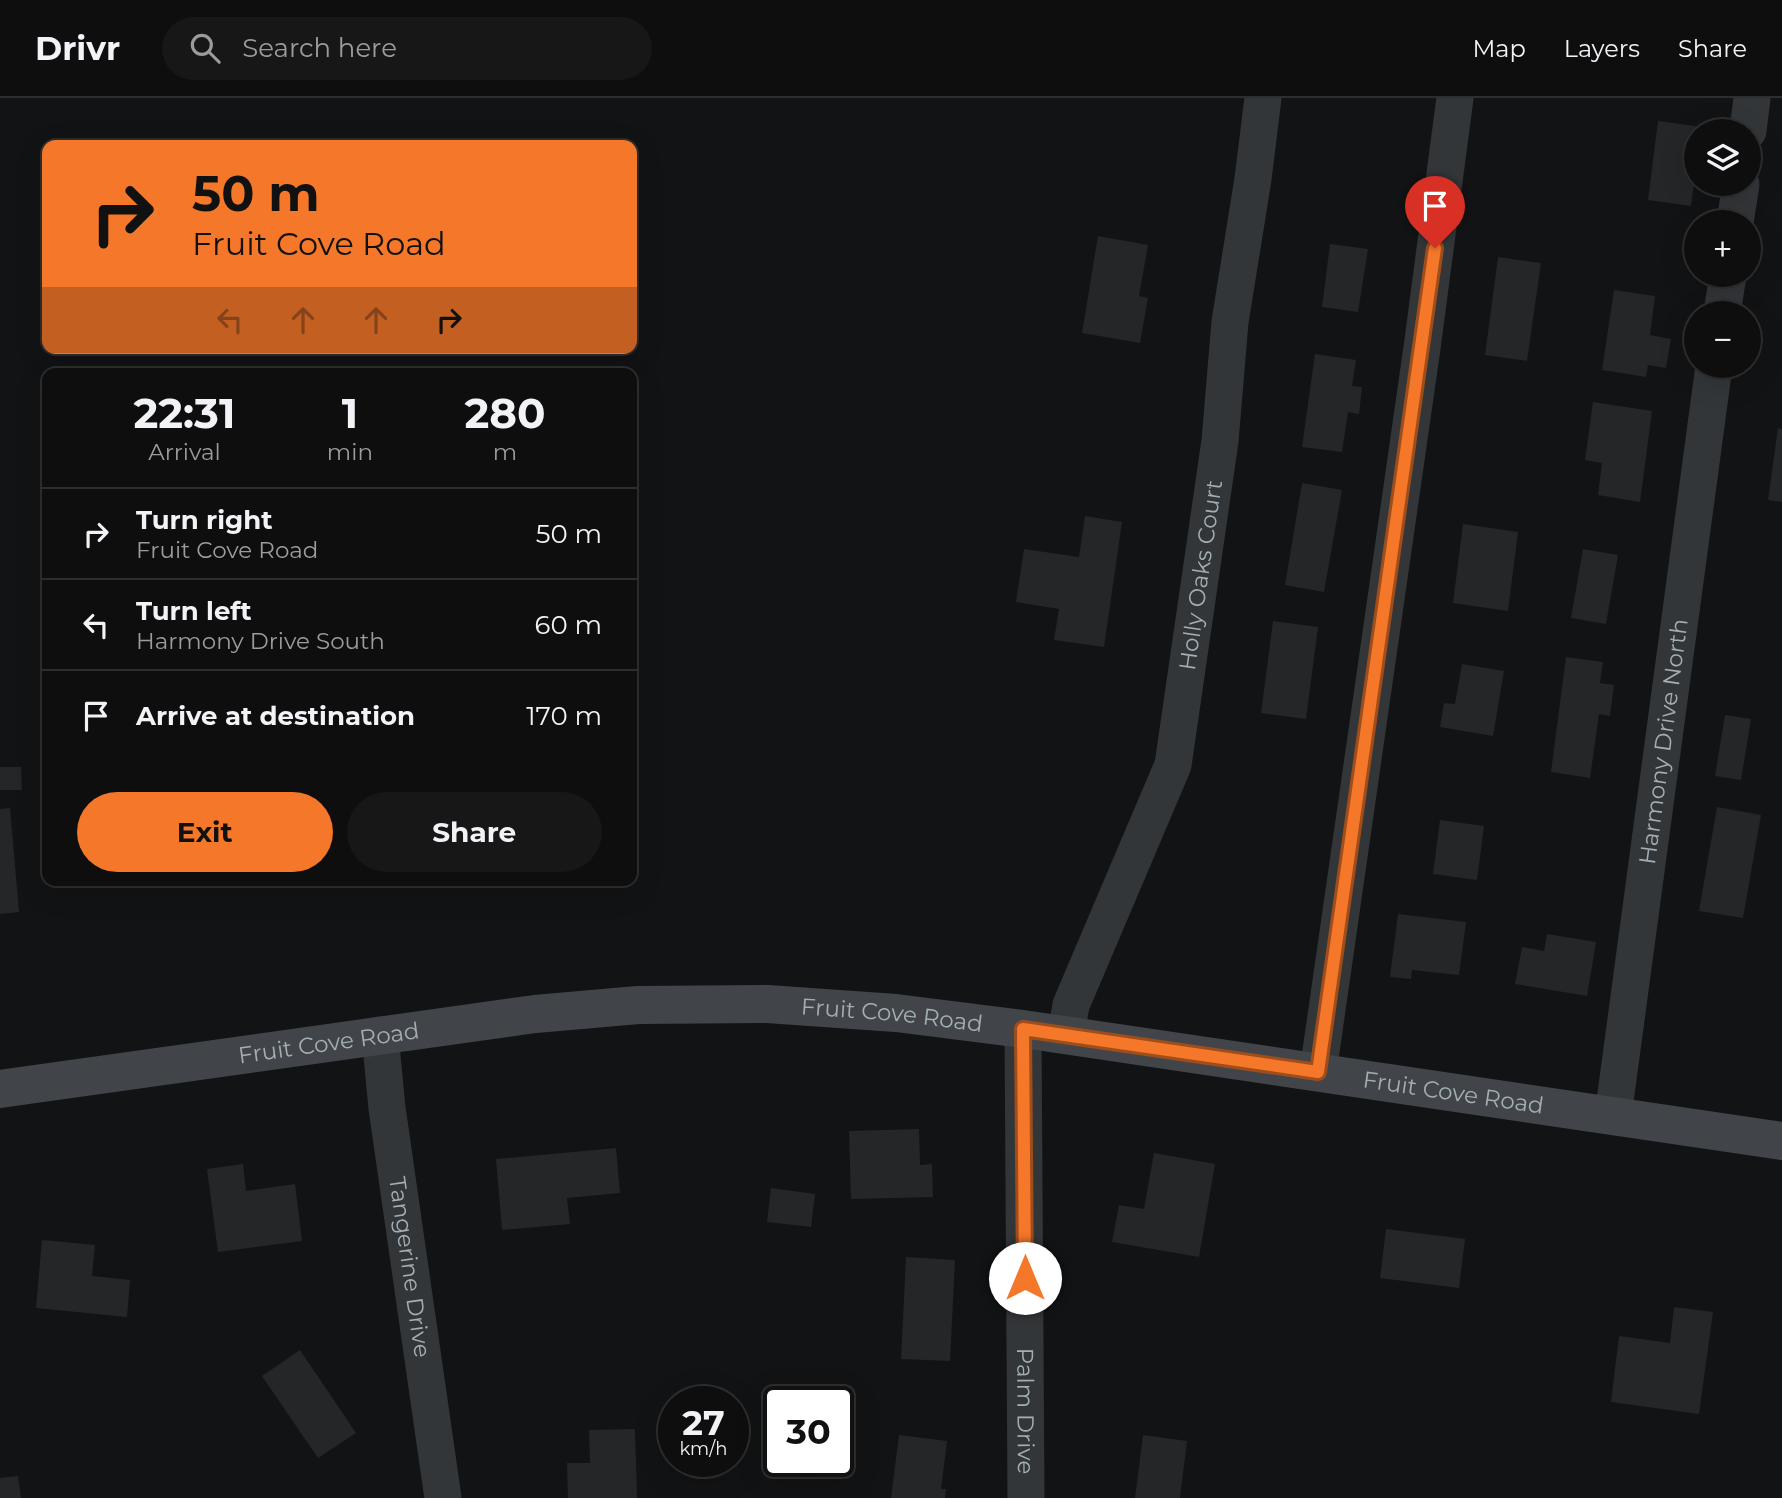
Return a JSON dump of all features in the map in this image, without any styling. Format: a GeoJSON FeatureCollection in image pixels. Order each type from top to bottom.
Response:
{"type":"FeatureCollection","features":[{"type":"Feature","properties":{"kind":"street","name":"Holly Oaks Court"},"geometry":{"type":"LineString","coordinates":[[1066,1035],[1071,1005],[1173,765],[1220,441],[1230,322],[1263,98]]}},
{"type":"Feature","properties":{"kind":"street"},"geometry":{"type":"LineString","coordinates":[[1318,1072],[1422,348],[1455,98]]}},
{"type":"Feature","properties":{"kind":"street"},"geometry":{"type":"LineString","coordinates":[[1749,119],[1752,98]]}},
{"type":"Feature","properties":{"kind":"street","name":"Harmony Drive North"},"geometry":{"type":"LineString","coordinates":[[1613,1116],[1712,378]]}},
{"type":"Feature","properties":{"kind":"street","name":"Fruit Cove Road"},"geometry":{"type":"LineString","coordinates":[[0,1089],[535,1014],[638,1005],[766,1004],[896,1013],[1023,1029],[1782,1140]]}},
{"type":"Feature","properties":{"kind":"street","name":"Palm Drive"},"geometry":{"type":"LineString","coordinates":[[1023,1029],[1026,1498]]}},
{"type":"Feature","properties":{"kind":"street","name":"Tangerine Drive"},"geometry":{"type":"LineString","coordinates":[[380,1035],[387,1108],[443,1498]]}},
{"type":"Feature","properties":{"kind":"building"},"geometry":{"type":"Polygon","coordinates":[[[1658,121],[1684,125],[1684,196],[1692,196],[1691,206],[1648,200],[1658,121]]]}},
{"type":"Feature","properties":{"kind":"building"},"geometry":{"type":"Polygon","coordinates":[[[1098,236],[1148,245],[1139,296],[1148,298],[1140,343],[1082,333],[1098,236]]]}},
{"type":"Feature","properties":{"kind":"building"},"geometry":{"type":"Polygon","coordinates":[[[1330,244],[1368,249],[1358,312],[1322,307],[1330,244]]]}},
{"type":"Feature","properties":{"kind":"building"},"geometry":{"type":"Polygon","coordinates":[[[1498,257],[1541,263],[1527,361],[1485,355],[1498,257]]]}},
{"type":"Feature","properties":{"kind":"building"},"geometry":{"type":"Polygon","coordinates":[[[1614,290],[1655,296],[1650,335],[1671,339],[1666,368],[1648,365],[1646,377],[1602,370],[1614,290]]]}},
{"type":"Feature","properties":{"kind":"building"},"geometry":{"type":"Polygon","coordinates":[[[1315,354],[1356,360],[1352,386],[1362,387],[1359,414],[1348,412],[1342,452],[1302,447],[1315,354]]]}},
{"type":"Feature","properties":{"kind":"building"},"geometry":{"type":"Polygon","coordinates":[[[1593,402],[1652,411],[1640,502],[1598,495],[1602,463],[1585,460],[1593,402]]]}},
{"type":"Feature","properties":{"kind":"building"},"geometry":{"type":"Polygon","coordinates":[[[1778,428],[1782,429],[1782,502],[1768,500],[1778,428]]]}},
{"type":"Feature","properties":{"kind":"building"},"geometry":{"type":"Polygon","coordinates":[[[1302,483],[1342,490],[1324,592],[1285,585],[1302,483]]]}},
{"type":"Feature","properties":{"kind":"building"},"geometry":{"type":"Polygon","coordinates":[[[1085,516],[1122,522],[1104,647],[1054,640],[1059,609],[1016,602],[1024,549],[1079,557],[1085,516]]]}},
{"type":"Feature","properties":{"kind":"building"},"geometry":{"type":"Polygon","coordinates":[[[1463,524],[1518,532],[1508,611],[1453,603],[1463,524]]]}},
{"type":"Feature","properties":{"kind":"building"},"geometry":{"type":"Polygon","coordinates":[[[1583,549],[1618,555],[1606,624],[1571,618],[1583,549]]]}},
{"type":"Feature","properties":{"kind":"building"},"geometry":{"type":"Polygon","coordinates":[[[1273,621],[1318,627],[1306,719],[1261,713],[1273,621]]]}},
{"type":"Feature","properties":{"kind":"building"},"geometry":{"type":"Polygon","coordinates":[[[1566,657],[1603,662],[1600,683],[1614,685],[1610,716],[1599,714],[1590,778],[1551,772],[1566,657]]]}},
{"type":"Feature","properties":{"kind":"building"},"geometry":{"type":"Polygon","coordinates":[[[1462,664],[1504,671],[1493,736],[1440,727],[1444,703],[1455,704],[1462,664]]]}},
{"type":"Feature","properties":{"kind":"building"},"geometry":{"type":"Polygon","coordinates":[[[1725,715],[1751,719],[1741,780],[1715,776],[1725,715]]]}},
{"type":"Feature","properties":{"kind":"building"},"geometry":{"type":"Polygon","coordinates":[[[0,767],[21,767],[22,790],[0,790],[0,767]]]}},
{"type":"Feature","properties":{"kind":"building"},"geometry":{"type":"Polygon","coordinates":[[[1717,807],[1761,815],[1743,918],[1699,911],[1717,807]]]}},
{"type":"Feature","properties":{"kind":"building"},"geometry":{"type":"Polygon","coordinates":[[[10,808],[19,912],[0,914],[0,809],[10,808]]]}},
{"type":"Feature","properties":{"kind":"building"},"geometry":{"type":"Polygon","coordinates":[[[1440,820],[1484,826],[1477,880],[1433,874],[1440,820]]]}},
{"type":"Feature","properties":{"kind":"building"},"geometry":{"type":"Polygon","coordinates":[[[1398,914],[1466,922],[1459,975],[1412,970],[1411,979],[1390,977],[1398,914]]]}},
{"type":"Feature","properties":{"kind":"building"},"geometry":{"type":"Polygon","coordinates":[[[1547,934],[1596,942],[1587,996],[1515,984],[1522,947],[1544,951],[1547,934]]]}},
{"type":"Feature","properties":{"kind":"building"},"geometry":{"type":"Polygon","coordinates":[[[919,1129],[920,1165],[932,1164],[933,1197],[851,1199],[849,1131],[919,1129]]]}},
{"type":"Feature","properties":{"kind":"building"},"geometry":{"type":"Polygon","coordinates":[[[616,1148],[620,1193],[567,1198],[570,1224],[502,1230],[496,1159],[616,1148]]]}},
{"type":"Feature","properties":{"kind":"building"},"geometry":{"type":"Polygon","coordinates":[[[1154,1153],[1215,1164],[1199,1257],[1112,1242],[1119,1205],[1144,1209],[1154,1153]]]}},
{"type":"Feature","properties":{"kind":"building"},"geometry":{"type":"Polygon","coordinates":[[[243,1164],[246,1191],[295,1184],[302,1241],[218,1252],[207,1169],[243,1164]]]}},
{"type":"Feature","properties":{"kind":"building"},"geometry":{"type":"Polygon","coordinates":[[[771,1188],[815,1194],[811,1227],[767,1222],[771,1188]]]}},
{"type":"Feature","properties":{"kind":"building"},"geometry":{"type":"Polygon","coordinates":[[[1386,1229],[1465,1239],[1459,1288],[1380,1278],[1386,1229]]]}},
{"type":"Feature","properties":{"kind":"building"},"geometry":{"type":"Polygon","coordinates":[[[42,1240],[95,1245],[92,1276],[130,1280],[127,1317],[36,1308],[42,1240]]]}},
{"type":"Feature","properties":{"kind":"building"},"geometry":{"type":"Polygon","coordinates":[[[906,1257],[955,1260],[950,1361],[901,1359],[906,1257]]]}},
{"type":"Feature","properties":{"kind":"building"},"geometry":{"type":"Polygon","coordinates":[[[1674,1307],[1713,1312],[1699,1414],[1611,1402],[1619,1336],[1670,1343],[1674,1307]]]}},
{"type":"Feature","properties":{"kind":"building"},"geometry":{"type":"Polygon","coordinates":[[[300,1350],[356,1433],[318,1458],[262,1376],[300,1350]]]}},
{"type":"Feature","properties":{"kind":"building"},"geometry":{"type":"Polygon","coordinates":[[[635,1429],[637,1498],[568,1498],[567,1463],[590,1463],[589,1430],[635,1429]]]}},
{"type":"Feature","properties":{"kind":"building"},"geometry":{"type":"Polygon","coordinates":[[[899,1435],[947,1441],[941,1489],[946,1489],[945,1498],[891,1498],[899,1435]]]}},
{"type":"Feature","properties":{"kind":"building"},"geometry":{"type":"Polygon","coordinates":[[[1143,1435],[1187,1441],[1180,1498],[1135,1498],[1143,1435]]]}},
{"type":"Feature","properties":{"kind":"building"},"geometry":{"type":"Polygon","coordinates":[[[18,1476],[21,1498],[0,1498],[0,1478],[18,1476]]]}},
{"type":"Feature","properties":{"kind":"route"},"geometry":{"type":"LineString","coordinates":[[1025,1278],[1023,1029],[1318,1072],[1435,248]]}}]}
